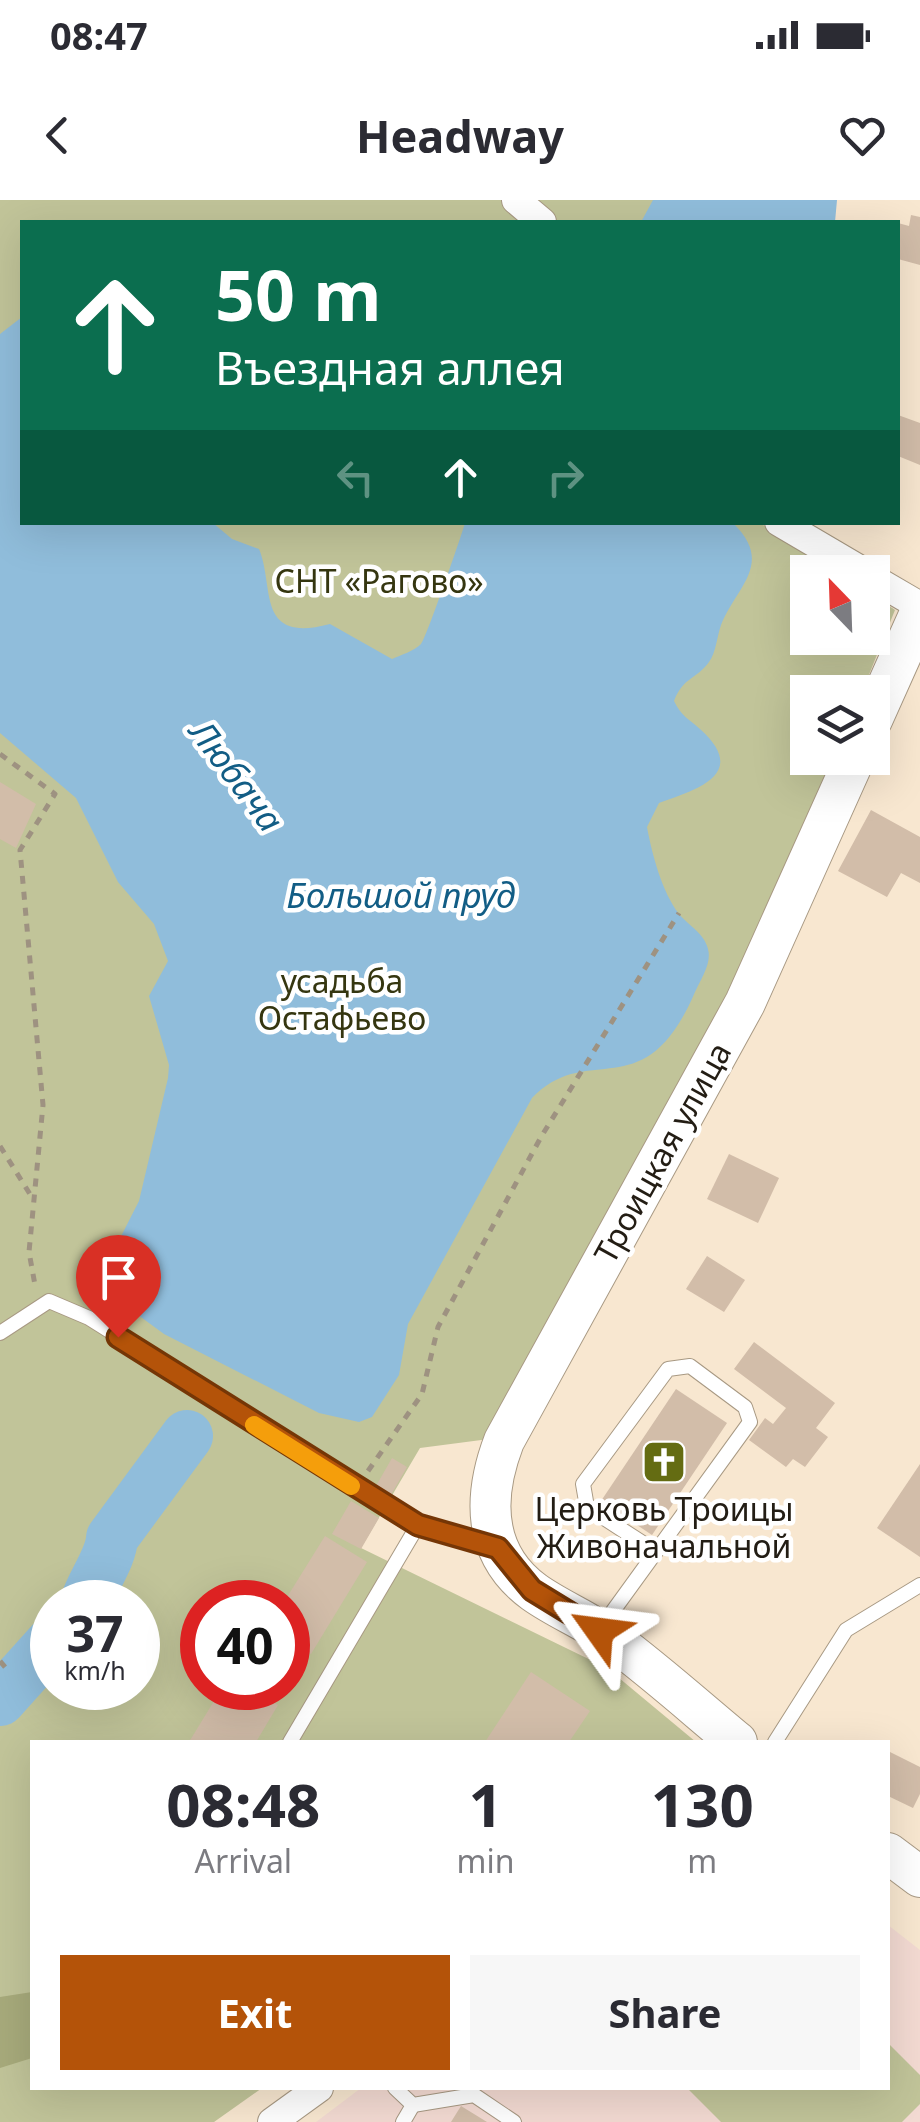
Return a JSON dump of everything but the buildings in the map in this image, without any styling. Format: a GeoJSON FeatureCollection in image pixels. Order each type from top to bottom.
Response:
{"type":"FeatureCollection","features":[{"type":"Feature","properties":{"kind":"street"},"geometry":{"type":"LineString","coordinates":[[516,200],[540,220]]}},
{"type":"Feature","properties":{"kind":"street"},"geometry":{"type":"LineString","coordinates":[[784,525],[835,555]]}},
{"type":"Feature","properties":{"kind":"street"},"geometry":{"type":"LineString","coordinates":[[890,588],[920,606]]}},
{"type":"Feature","properties":{"kind":"street"},"geometry":{"type":"LineString","coordinates":[[890,680],[920,614]]}},
{"type":"Feature","properties":{"kind":"street","name":"Троицкая улица"},"geometry":{"type":"LineString","coordinates":[[498,1548],[487,1513],[490,1478],[504,1441],[745,1003],[848,775]]}},
{"type":"Feature","properties":{"kind":"street"},"geometry":{"type":"LineString","coordinates":[[498,1548],[532,1590],[599,1631],[735,1740]]}},
{"type":"Feature","properties":{"kind":"street"},"geometry":{"type":"LineString","coordinates":[[890,1856],[920,1878]]}},
{"type":"Feature","properties":{"kind":"street"},"geometry":{"type":"LineString","coordinates":[[272,2122],[315,2090]]}},
{"type":"Feature","properties":{"kind":"lane"},"geometry":{"type":"LineString","coordinates":[[0,1333],[50,1300],[89,1318],[355,1489],[418,1525],[498,1548]]}},
{"type":"Feature","properties":{"kind":"lane"},"geometry":{"type":"LineString","coordinates":[[599,1631],[750,1422],[745,1407],[690,1366],[668,1369],[583,1484],[587,1507],[655,1551]]}},
{"type":"Feature","properties":{"kind":"lane"},"geometry":{"type":"LineString","coordinates":[[291,1740],[418,1525]]}},
{"type":"Feature","properties":{"kind":"lane"},"geometry":{"type":"LineString","coordinates":[[776,1740],[846,1630],[920,1585]]}},
{"type":"Feature","properties":{"kind":"lane"},"geometry":{"type":"LineString","coordinates":[[397,2090],[413,2105]]}},
{"type":"Feature","properties":{"kind":"lane"},"geometry":{"type":"LineString","coordinates":[[402,2122],[413,2105],[474,2095],[514,2122]]}},
{"type":"Feature","properties":{"kind":"path"},"geometry":{"type":"LineString","coordinates":[[0,754],[55,794],[20,850],[44,1105],[33,1200],[32,1281],[50,1300]]}},
{"type":"Feature","properties":{"kind":"path"},"geometry":{"type":"LineString","coordinates":[[355,1489],[422,1394],[438,1326],[581,1073],[679,913]]}},
{"type":"Feature","properties":{"kind":"path"},"geometry":{"type":"LineString","coordinates":[[0,1146],[33,1200]]}},
{"type":"Feature","properties":{"kind":"path"},"geometry":{"type":"LineString","coordinates":[[0,1661],[8,1672]]}},
{"type":"Feature","properties":{"kind":"shaded area"},"geometry":{"type":"Polygon","coordinates":[[[890,1927],[920,1950],[920,2122],[316,2122],[358,2090],[890,2090],[890,1927]]]}},
{"type":"Feature","properties":{"kind":"green space","name":"усадьба Остафьево"},"geometry":{"type":"Polygon","coordinates":[[[0,200],[764,200],[760,220],[20,220],[20,525],[763,525],[811,555],[790,555],[790,655],[877,655],[869,675],[790,675],[790,775],[829,775],[775,910],[489,1439],[420,1448],[361,1548],[607,1668],[694,1740],[30,1740],[30,2090],[259,2090],[214,2122],[0,2122],[0,200]]]}},
{"type":"Feature","properties":{"kind":"green space"},"geometry":{"type":"Polygon","coordinates":[[[30,1992],[30,2059],[0,2068],[0,1997],[30,1992]]]}},
{"type":"Feature","properties":{"kind":"green space"},"geometry":{"type":"Polygon","coordinates":[[[890,2045],[920,2075],[920,2104],[902,2122],[721,2122],[689,2090],[890,2090],[890,2045]]]}},
{"type":"Feature","properties":{"kind":"water"},"geometry":{"type":"Polygon","coordinates":[[[653,200],[837,200],[835,220],[642,220],[653,200]]]}},
{"type":"Feature","properties":{"kind":"water","name":"Большой пруд"},"geometry":{"type":"Polygon","coordinates":[[[20,319],[20,525],[215,525],[232,539],[259,549],[272,608],[279,619],[290,626],[306,628],[330,624],[392,659],[421,644],[464,525],[735,525],[751,551],[748,575],[721,625],[711,658],[682,687],[674,701],[714,745],[720,758],[719,769],[701,786],[659,803],[647,827],[668,895],[679,914],[706,943],[709,954],[703,976],[676,1028],[656,1050],[636,1062],[574,1073],[553,1081],[532,1098],[408,1324],[399,1375],[372,1417],[359,1422],[319,1413],[164,1334],[134,1312],[116,1292],[113,1252],[139,1201],[168,1078],[169,1065],[149,996],[168,961],[154,924],[118,882],[76,798],[0,733],[0,334],[20,319]]]}},
{"type":"Feature","properties":{"kind":"waterway","name":"Любача"},"geometry":{"type":"LineString","coordinates":[[96,1580],[112,1538],[187,1436]]}},
{"type":"Feature","properties":{"kind":"waterway","name":"Любача"},"geometry":{"type":"LineString","coordinates":[[0,1700],[30,1667]]}},
{"type":"Feature","properties":{"kind":"slow traffic"},"geometry":{"type":"LineString","coordinates":[[254,1425],[351,1486]]}},
{"type":"Feature","properties":{"kind":"place","name":"Церковь Троицы Живоначальной"},"geometry":{"type":"Point","coordinates":[664,1462]}},
{"type":"Feature","properties":{"kind":"route"},"geometry":{"type":"LineString","coordinates":[[118,1337],[418,1525],[498,1548],[532,1590],[599,1631]]}},
{"type":"Feature","properties":{"kind":"park label","name":"СНТ «Рагово»"},"geometry":{"type":"Point","coordinates":[379,582]}}]}
